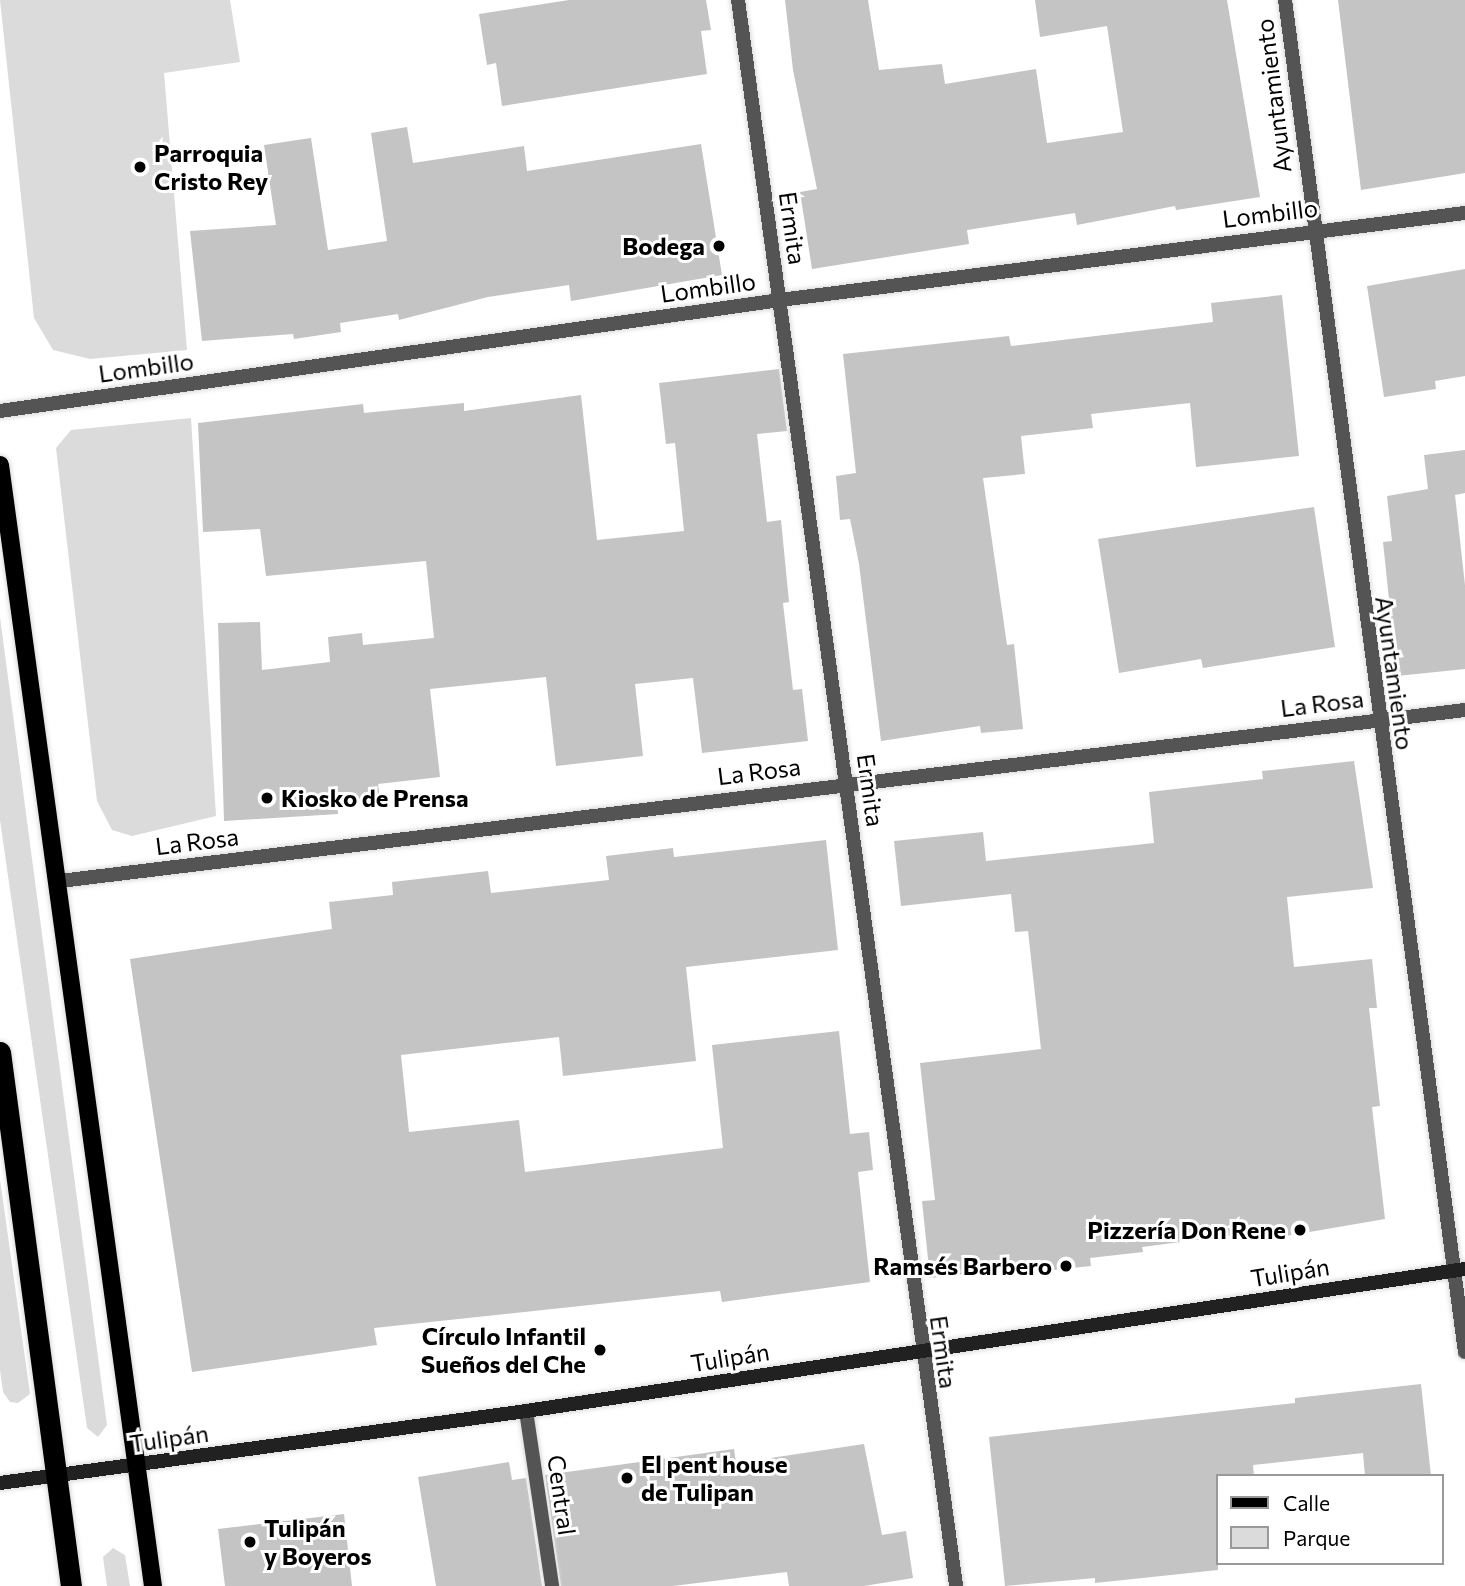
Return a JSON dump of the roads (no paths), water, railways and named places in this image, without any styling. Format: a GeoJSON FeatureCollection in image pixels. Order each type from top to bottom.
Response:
{"type":"FeatureCollection","features":[{"type":"Feature","properties":{"kind":"highway"},"geometry":{"type":"LineString","coordinates":[[0,1052],[71,1586]]}},
{"type":"Feature","properties":{"kind":"main road"},"geometry":{"type":"LineString","coordinates":[[0,465],[60,881],[153,1586]]}},
{"type":"Feature","properties":{"kind":"street","name":"Ermita"},"geometry":{"type":"LineString","coordinates":[[738,0],[847,783],[921,1351],[956,1586]]}},
{"type":"Feature","properties":{"kind":"street","name":"Ayuntamiento"},"geometry":{"type":"LineString","coordinates":[[1285,0],[1378,719],[1459,1270],[1465,1352]]}},
{"type":"Feature","properties":{"kind":"street","name":"Lombillo"},"geometry":{"type":"LineString","coordinates":[[0,411],[780,300],[1313,230],[1465,213]]}},
{"type":"Feature","properties":{"kind":"street","name":"La Rosa"},"geometry":{"type":"LineString","coordinates":[[60,881],[847,783],[1465,710]]}},
{"type":"Feature","properties":{"kind":"street","name":"Tulipán"},"geometry":{"type":"LineString","coordinates":[[0,1483],[526,1410],[1459,1270]]}},
{"type":"Feature","properties":{"kind":"street","name":"Central"},"geometry":{"type":"LineString","coordinates":[[526,1410],[552,1586]]}},
{"type":"Feature","properties":{"kind":"place","name":"Parroquia Cristo Rey"},"geometry":{"type":"Point","coordinates":[140,167]}},
{"type":"Feature","properties":{"kind":"place","name":"Bodega"},"geometry":{"type":"Point","coordinates":[719,246]}},
{"type":"Feature","properties":{"kind":"place","name":"Kiosko de Prensa"},"geometry":{"type":"Point","coordinates":[267,798]}},
{"type":"Feature","properties":{"kind":"place","name":"Pizzería Don Rene"},"geometry":{"type":"Point","coordinates":[1300,1230]}},
{"type":"Feature","properties":{"kind":"place","name":"Ramsés Barbero"},"geometry":{"type":"Point","coordinates":[1066,1266]}},
{"type":"Feature","properties":{"kind":"place","name":"Círculo Infantil Sueños del Che"},"geometry":{"type":"Point","coordinates":[600,1350]}},
{"type":"Feature","properties":{"kind":"place","name":"El pent house de Tulipan"},"geometry":{"type":"Point","coordinates":[627,1478]}},
{"type":"Feature","properties":{"kind":"place","name":"Tulipán y Boyeros"},"geometry":{"type":"Point","coordinates":[250,1542]}}]}
